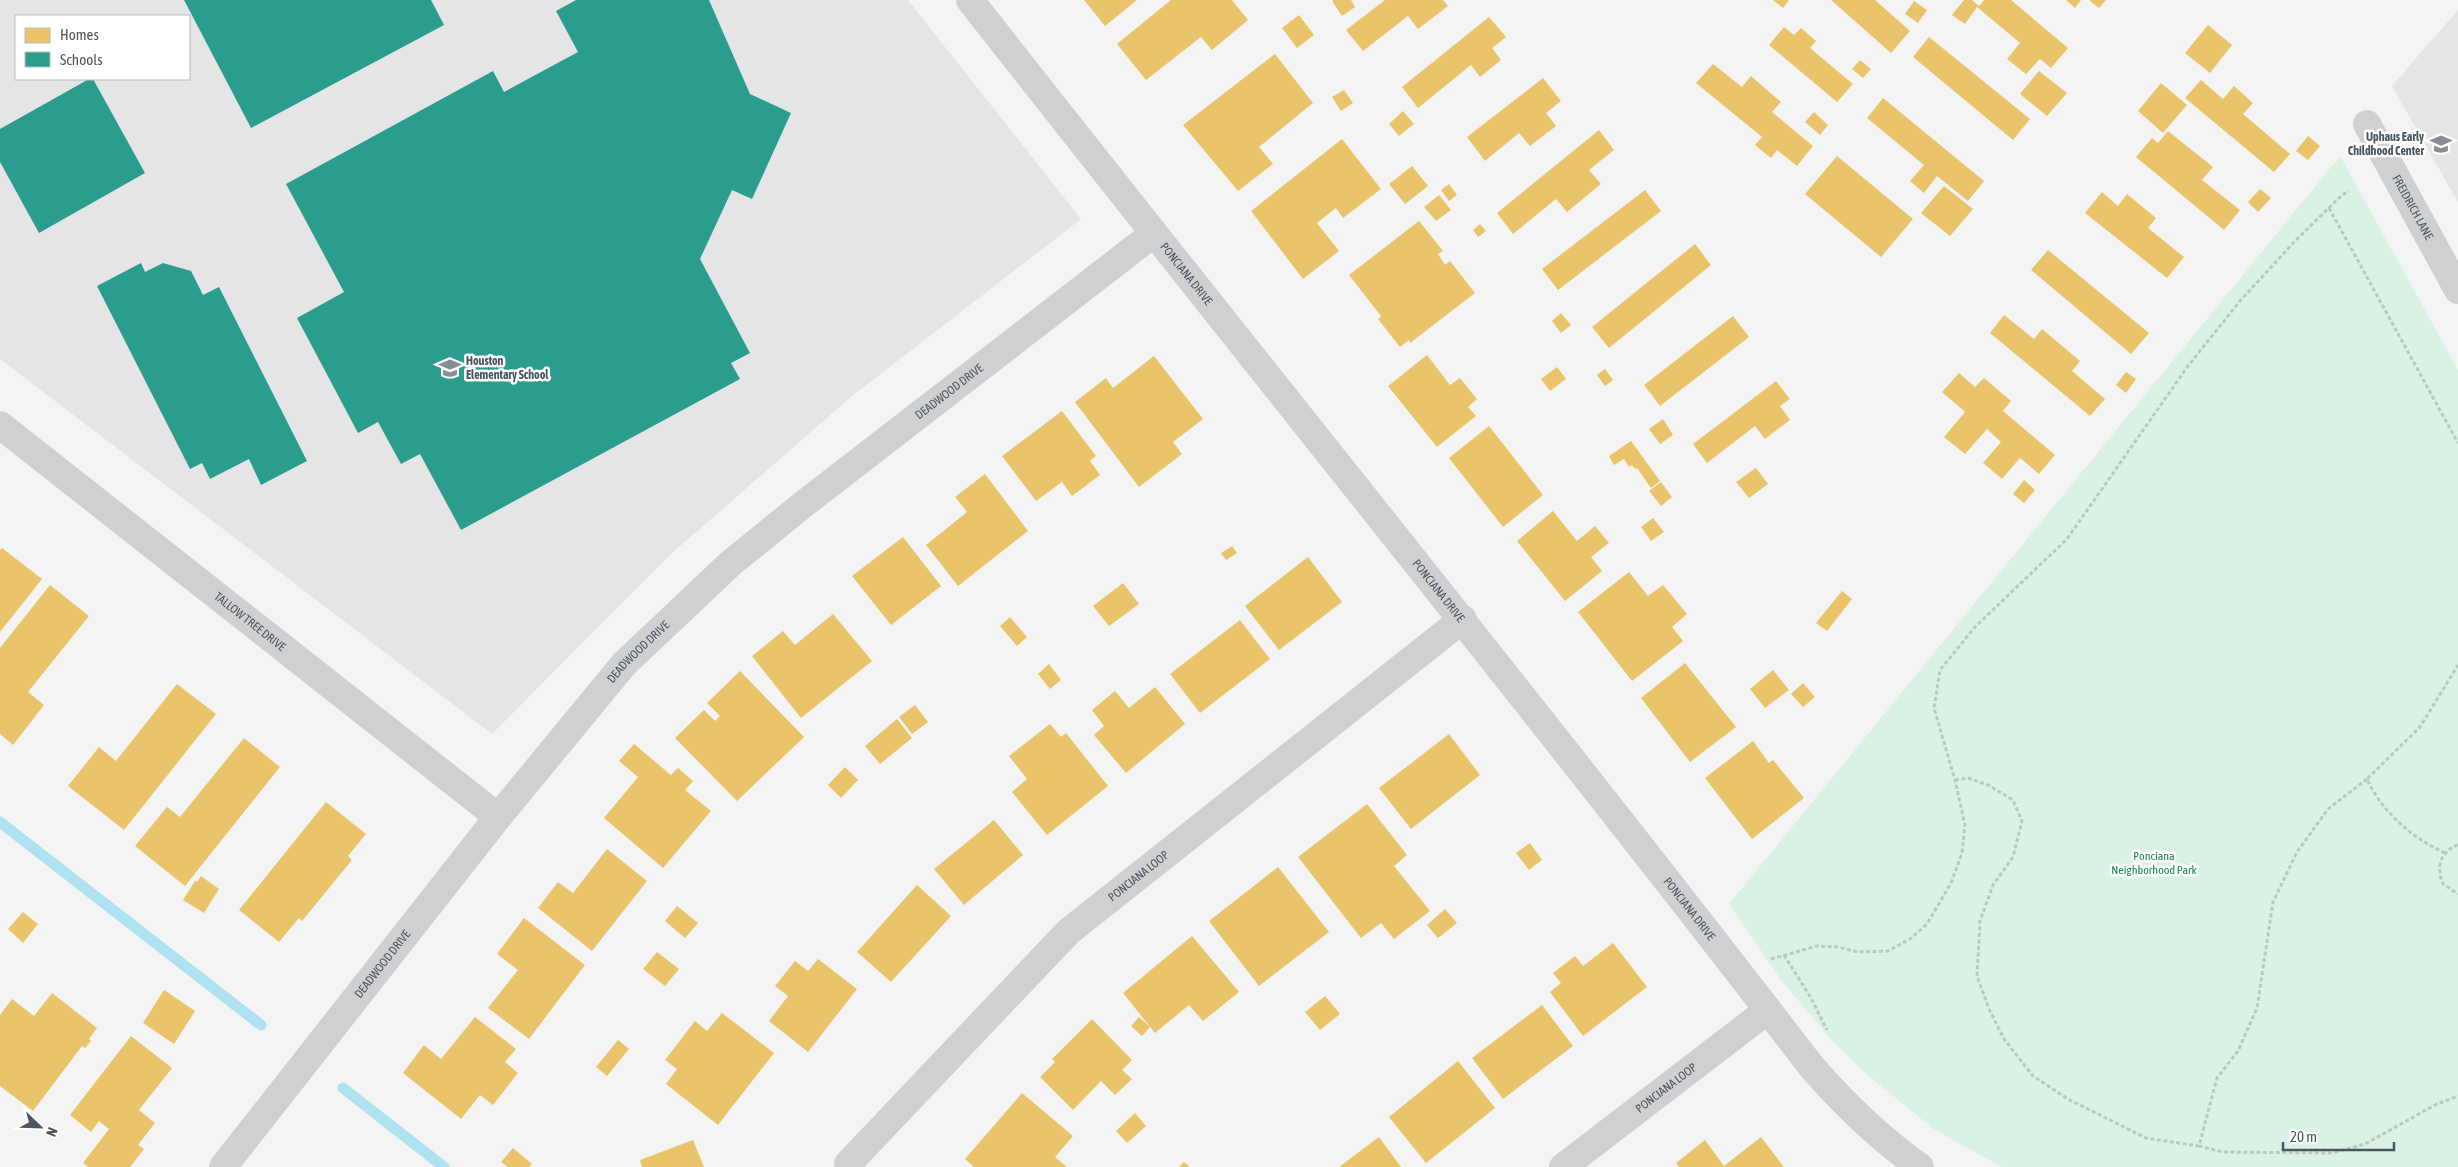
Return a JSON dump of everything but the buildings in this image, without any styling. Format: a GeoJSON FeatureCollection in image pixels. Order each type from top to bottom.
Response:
{"type":"FeatureCollection","features":[{"type":"Feature","properties":{"kind":"street","name":"PONCIANA DRIVE"},"geometry":{"type":"LineString","coordinates":[[970,0],[1153,234],[1463,619],[1768,1010],[1839,1098],[1871,1129],[1920,1167]]}},
{"type":"Feature","properties":{"kind":"street","name":"FREIDRICH LANE"},"geometry":{"type":"LineString","coordinates":[[2368,124],[2458,290]]}},
{"type":"Feature","properties":{"kind":"street","name":"DEADWOOD DRIVE"},"geometry":{"type":"LineString","coordinates":[[223,1167],[498,817],[624,664],[731,563],[812,497],[1153,234]]}},
{"type":"Feature","properties":{"kind":"street","name":"TALLOW TREE DRIVE"},"geometry":{"type":"LineString","coordinates":[[0,425],[498,817]]}},
{"type":"Feature","properties":{"kind":"street","name":"PONCIANA LOOP"},"geometry":{"type":"LineString","coordinates":[[851,1167],[848,1164],[1068,932],[1463,619]]}},
{"type":"Feature","properties":{"kind":"street","name":"PONCIANA LOOP"},"geometry":{"type":"LineString","coordinates":[[1563,1167],[1768,1010]]}},
{"type":"Feature","properties":{"kind":"path"},"geometry":{"type":"LineString","coordinates":[[1771,959],[1817,946],[1858,952],[1888,951],[1910,939],[1927,924],[1951,883],[1962,853],[1965,825],[1955,780],[1934,708],[1940,670],[1975,627],[2067,539],[2188,366],[2240,301],[2295,241],[2329,208],[2350,191]]}},
{"type":"Feature","properties":{"kind":"path"},"geometry":{"type":"LineString","coordinates":[[2329,208],[2458,443]]}},
{"type":"Feature","properties":{"kind":"path"},"geometry":{"type":"LineString","coordinates":[[2199,1146],[2217,1078],[2238,1051],[2257,1008],[2273,902],[2297,852],[2328,809],[2367,779],[2420,727],[2458,664]]}},
{"type":"Feature","properties":{"kind":"path"},"geometry":{"type":"LineString","coordinates":[[1955,780],[1968,778],[1988,785],[2013,800],[2022,821],[2013,858],[1993,885],[1980,921],[1976,976],[1989,1009],[2004,1039],[2033,1076],[2068,1099],[2146,1138],[2199,1146],[2223,1152],[2332,1153],[2365,1144],[2435,1105],[2458,1096]]}},
{"type":"Feature","properties":{"kind":"path"},"geometry":{"type":"LineString","coordinates":[[2367,779],[2388,814],[2427,845],[2445,853]]}},
{"type":"Feature","properties":{"kind":"path"},"geometry":{"type":"LineString","coordinates":[[2458,845],[2445,853],[2438,868],[2440,876],[2449,890],[2458,894]]}},
{"type":"Feature","properties":{"kind":"shaded area","name":"Houston Elementary School"},"geometry":{"type":"Polygon","coordinates":[[[0,0],[908,0],[1081,219],[852,396],[671,554],[492,734],[0,359],[0,0]]]}},
{"type":"Feature","properties":{"kind":"shaded area","name":"Uphaus Early Childhood Center"},"geometry":{"type":"Polygon","coordinates":[[[2458,10],[2458,202],[2392,86],[2458,10]]]}},
{"type":"Feature","properties":{"kind":"green space","name":"Ponciana Neighborhood Park"},"geometry":{"type":"Polygon","coordinates":[[[2340,156],[2458,370],[2458,1167],[2002,1167],[1935,1130],[1870,1077],[1835,1044],[1781,980],[1729,904],[2340,156]]]}},
{"type":"Feature","properties":{"kind":"waterway"},"geometry":{"type":"LineString","coordinates":[[0,822],[261,1025]]}},
{"type":"Feature","properties":{"kind":"waterway"},"geometry":{"type":"LineString","coordinates":[[343,1088],[444,1167]]}},
{"type":"Feature","properties":{"kind":"place","name":"Uphaus Early Childhood Center"},"geometry":{"type":"Point","coordinates":[2441,144]}},
{"type":"Feature","properties":{"kind":"place","name":"Houston Elementary School"},"geometry":{"type":"Point","coordinates":[450,368]}}]}
